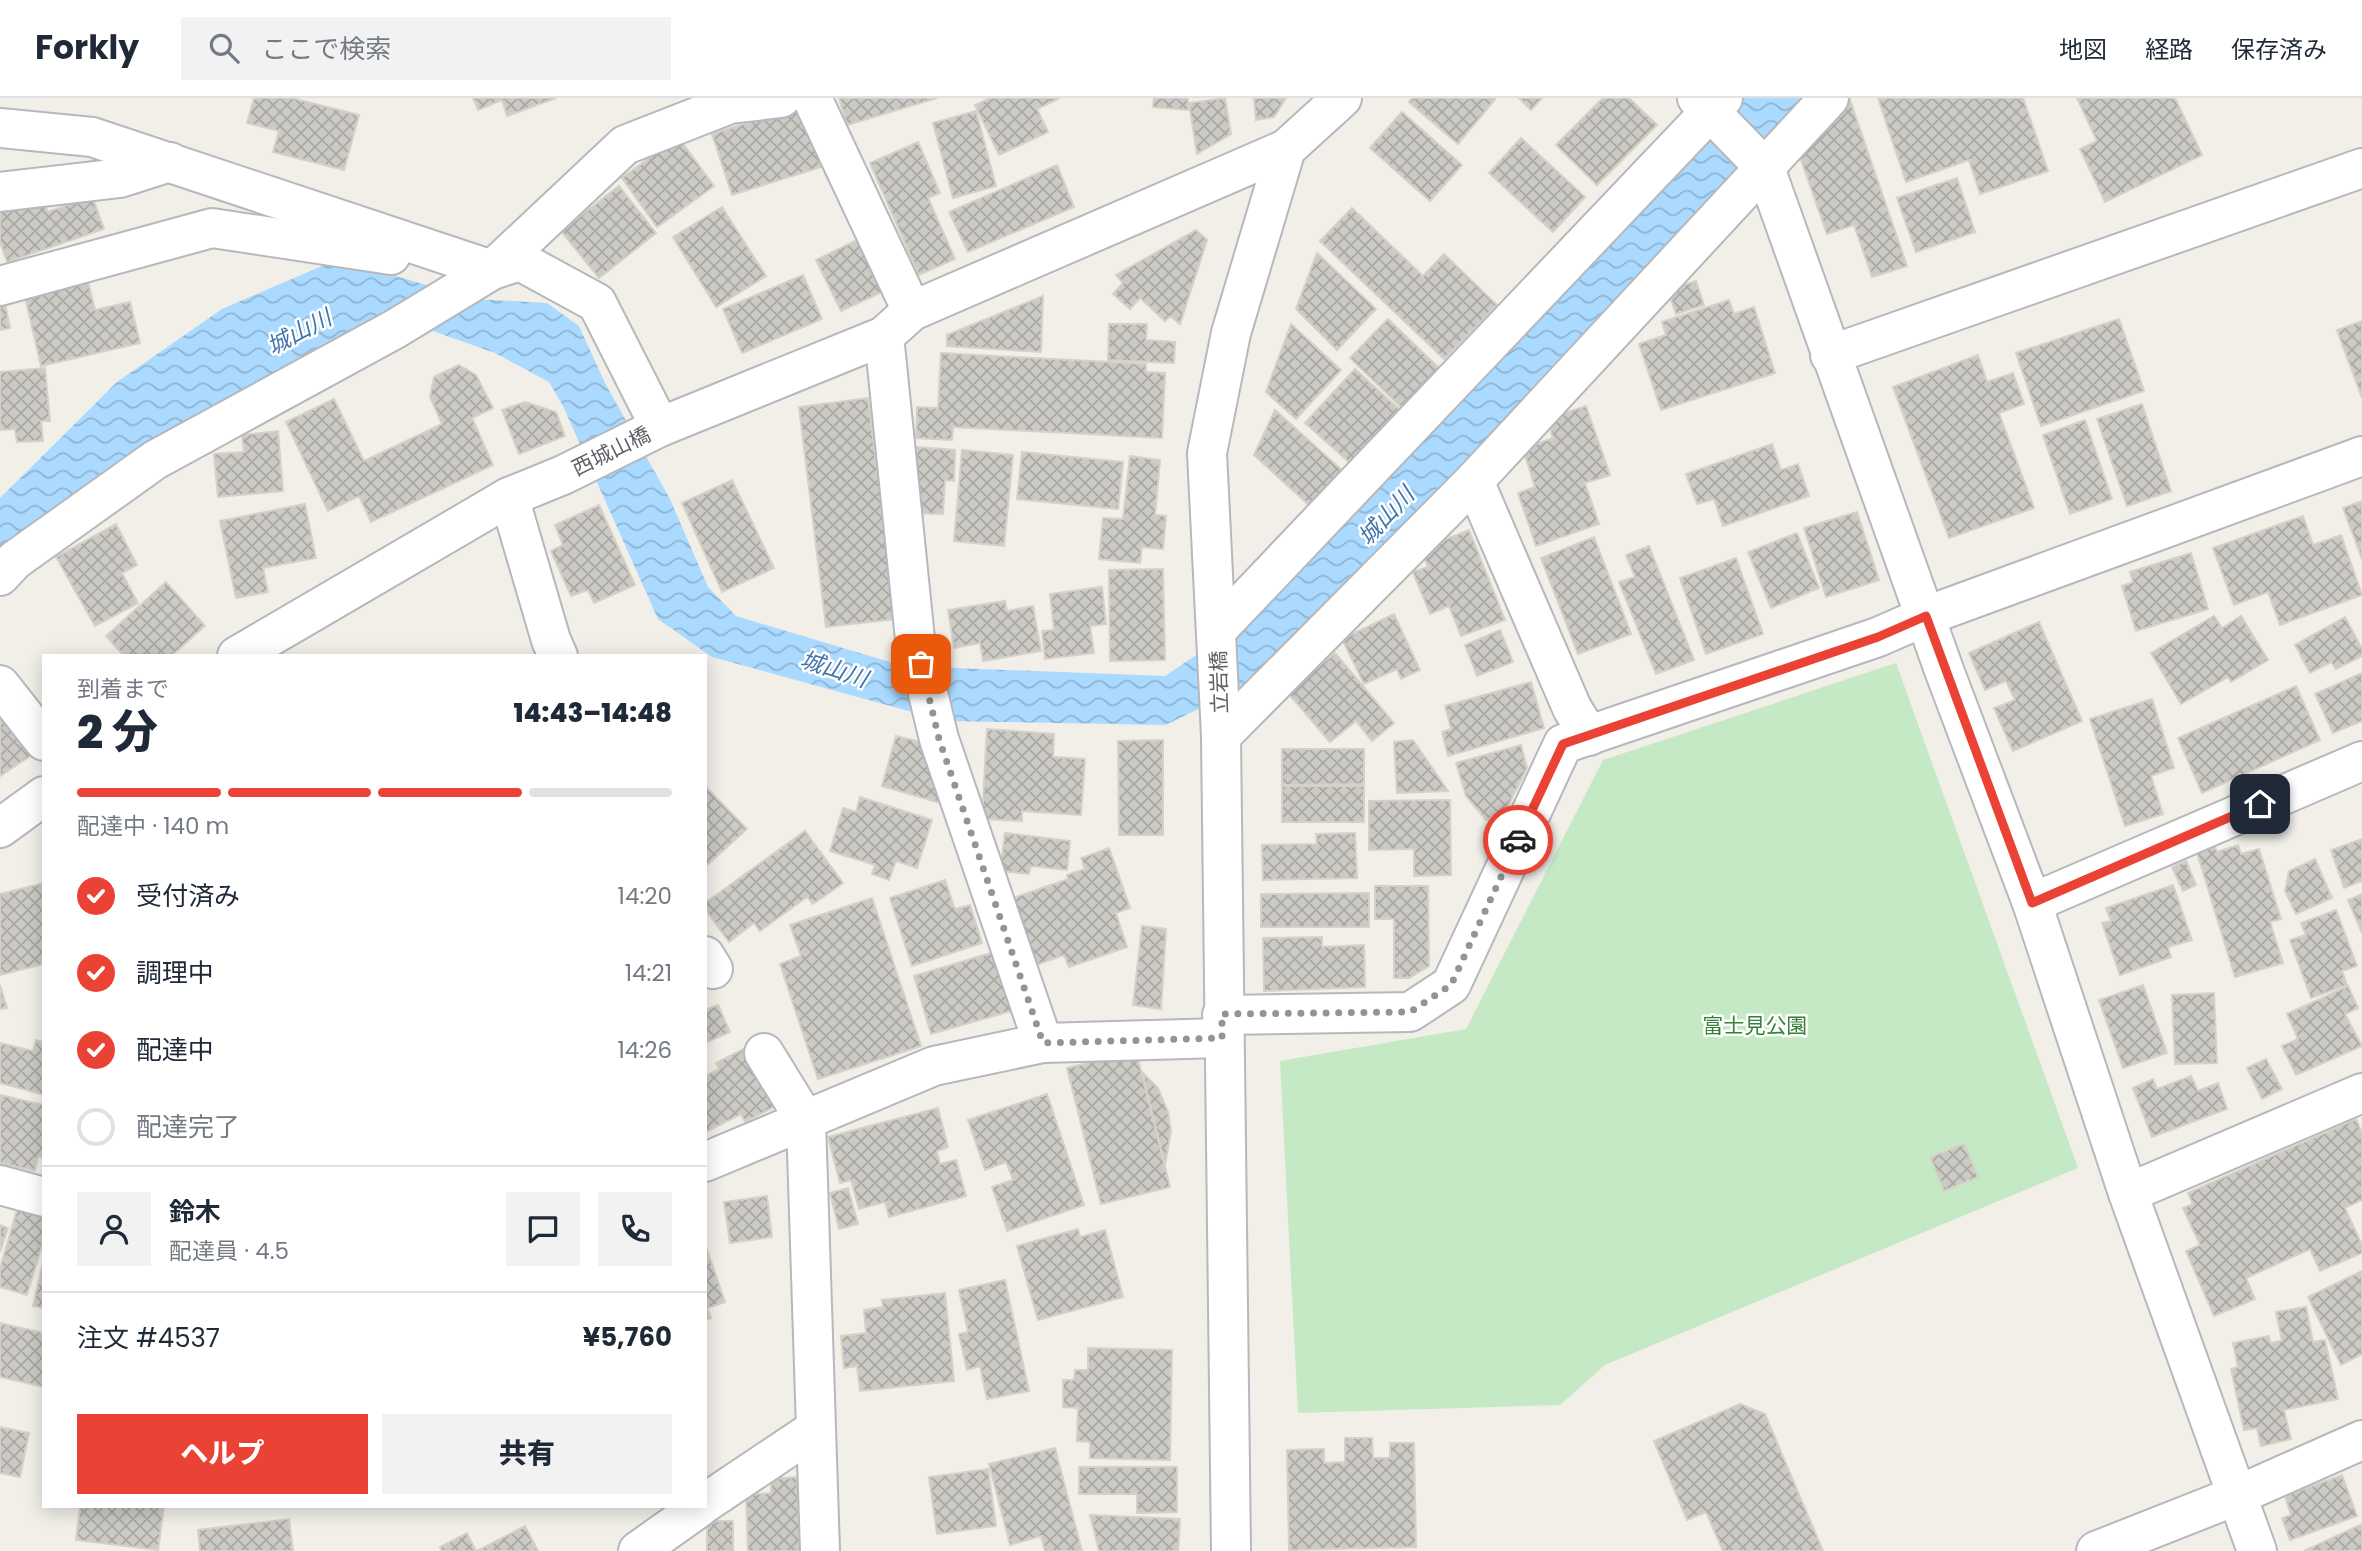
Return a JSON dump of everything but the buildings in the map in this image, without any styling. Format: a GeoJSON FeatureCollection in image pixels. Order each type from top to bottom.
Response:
{"type":"FeatureCollection","features":[{"type":"Feature","properties":{"kind":"street"},"geometry":{"type":"LineString","coordinates":[[492,270],[625,145],[730,104],[781,98]]}},
{"type":"Feature","properties":{"kind":"street"},"geometry":{"type":"LineString","coordinates":[[812,98],[912,311]]}},
{"type":"Feature","properties":{"kind":"street"},"geometry":{"type":"LineString","coordinates":[[1286,149],[1342,98]]}},
{"type":"Feature","properties":{"kind":"street"},"geometry":{"type":"LineString","coordinates":[[1221,736],[1474,481],[1829,98]]}},
{"type":"Feature","properties":{"kind":"street"},"geometry":{"type":"LineString","coordinates":[[1218,629],[1711,102],[1765,168],[1830,355],[2032,903],[2127,1193],[2256,1551]]}},
{"type":"Feature","properties":{"kind":"street"},"geometry":{"type":"LineString","coordinates":[[0,128],[92,137],[492,270]]}},
{"type":"Feature","properties":{"kind":"street","name":"西城山橋"},"geometry":{"type":"LineString","coordinates":[[240,654],[509,497],[563,475],[660,427],[884,336],[912,311],[1286,149]]}},
{"type":"Feature","properties":{"kind":"street","name":"立岩橋"},"geometry":{"type":"LineString","coordinates":[[1231,1551],[1222,1026],[1221,736],[1218,629],[1207,453],[1231,333],[1286,149]]}},
{"type":"Feature","properties":{"kind":"street"},"geometry":{"type":"LineString","coordinates":[[0,192],[120,178],[170,162]]}},
{"type":"Feature","properties":{"kind":"street"},"geometry":{"type":"LineString","coordinates":[[1830,355],[2362,168]]}},
{"type":"Feature","properties":{"kind":"street"},"geometry":{"type":"LineString","coordinates":[[0,286],[212,228],[492,270]]}},
{"type":"Feature","properties":{"kind":"street"},"geometry":{"type":"LineString","coordinates":[[0,576],[15,560],[156,460],[395,328],[492,270],[520,261],[597,303],[660,427]]}},
{"type":"Feature","properties":{"kind":"street"},"geometry":{"type":"LineString","coordinates":[[884,336],[915,639],[939,739],[1043,1043]]}},
{"type":"Feature","properties":{"kind":"street"},"geometry":{"type":"LineString","coordinates":[[707,1161],[934,1066],[1043,1043],[1410,1012],[1451,985],[1563,744],[1878,637],[1926,616],[2362,456]]}},
{"type":"Feature","properties":{"kind":"street"},"geometry":{"type":"LineString","coordinates":[[1474,481],[1573,708],[1589,736]]}},
{"type":"Feature","properties":{"kind":"street"},"geometry":{"type":"LineString","coordinates":[[509,497],[557,654]]}},
{"type":"Feature","properties":{"kind":"street"},"geometry":{"type":"LineString","coordinates":[[0,685],[42,738]]}},
{"type":"Feature","properties":{"kind":"street"},"geometry":{"type":"LineString","coordinates":[[2032,903],[2362,761]]}},
{"type":"Feature","properties":{"kind":"street"},"geometry":{"type":"LineString","coordinates":[[0,828],[42,797]]}},
{"type":"Feature","properties":{"kind":"street"},"geometry":{"type":"LineString","coordinates":[[764,1053],[806,1121],[820,1551]]}},
{"type":"Feature","properties":{"kind":"street"},"geometry":{"type":"LineString","coordinates":[[2127,1193],[2362,1093]]}},
{"type":"Feature","properties":{"kind":"street"},"geometry":{"type":"LineString","coordinates":[[0,1185],[42,1196]]}},
{"type":"Feature","properties":{"kind":"street"},"geometry":{"type":"LineString","coordinates":[[707,1502],[814,1430]]}},
{"type":"Feature","properties":{"kind":"street"},"geometry":{"type":"LineString","coordinates":[[2096,1551],[2238,1495],[2362,1440]]}},
{"type":"Feature","properties":{"kind":"street"},"geometry":{"type":"LineString","coordinates":[[638,1551],[699,1508]]}},
{"type":"Feature","properties":{"kind":"green space","name":"富士見公園"},"geometry":{"type":"Polygon","coordinates":[[[1896,663],[2078,1168],[1605,1365],[1560,1405],[1298,1413],[1280,1061],[1466,1029],[1603,760],[1896,663]]]}},
{"type":"Feature","properties":{"kind":"water","name":"城山川"},"geometry":{"type":"Polygon","coordinates":[[[1742,98],[1812,98],[1717,203],[1254,683],[1165,725],[945,721],[712,657],[658,619],[563,406],[549,382],[495,353],[388,315],[336,339],[235,395],[92,491],[0,560],[0,498],[117,382],[222,309],[324,265],[389,274],[474,299],[547,303],[579,326],[605,383],[670,499],[708,587],[736,616],[903,666],[1165,676],[1242,624],[1742,98]]]}},
{"type":"Feature","properties":{"kind":"way so far"},"geometry":{"type":"LineString","coordinates":[[921,664],[939,739],[1043,1043],[1222,1038],[1222,1014],[1410,1012],[1451,985],[1518,840]]}},
{"type":"Feature","properties":{"kind":"route"},"geometry":{"type":"LineString","coordinates":[[1518,840],[1563,744],[1878,637],[1926,616],[2032,903],[2260,804]]}}]}
